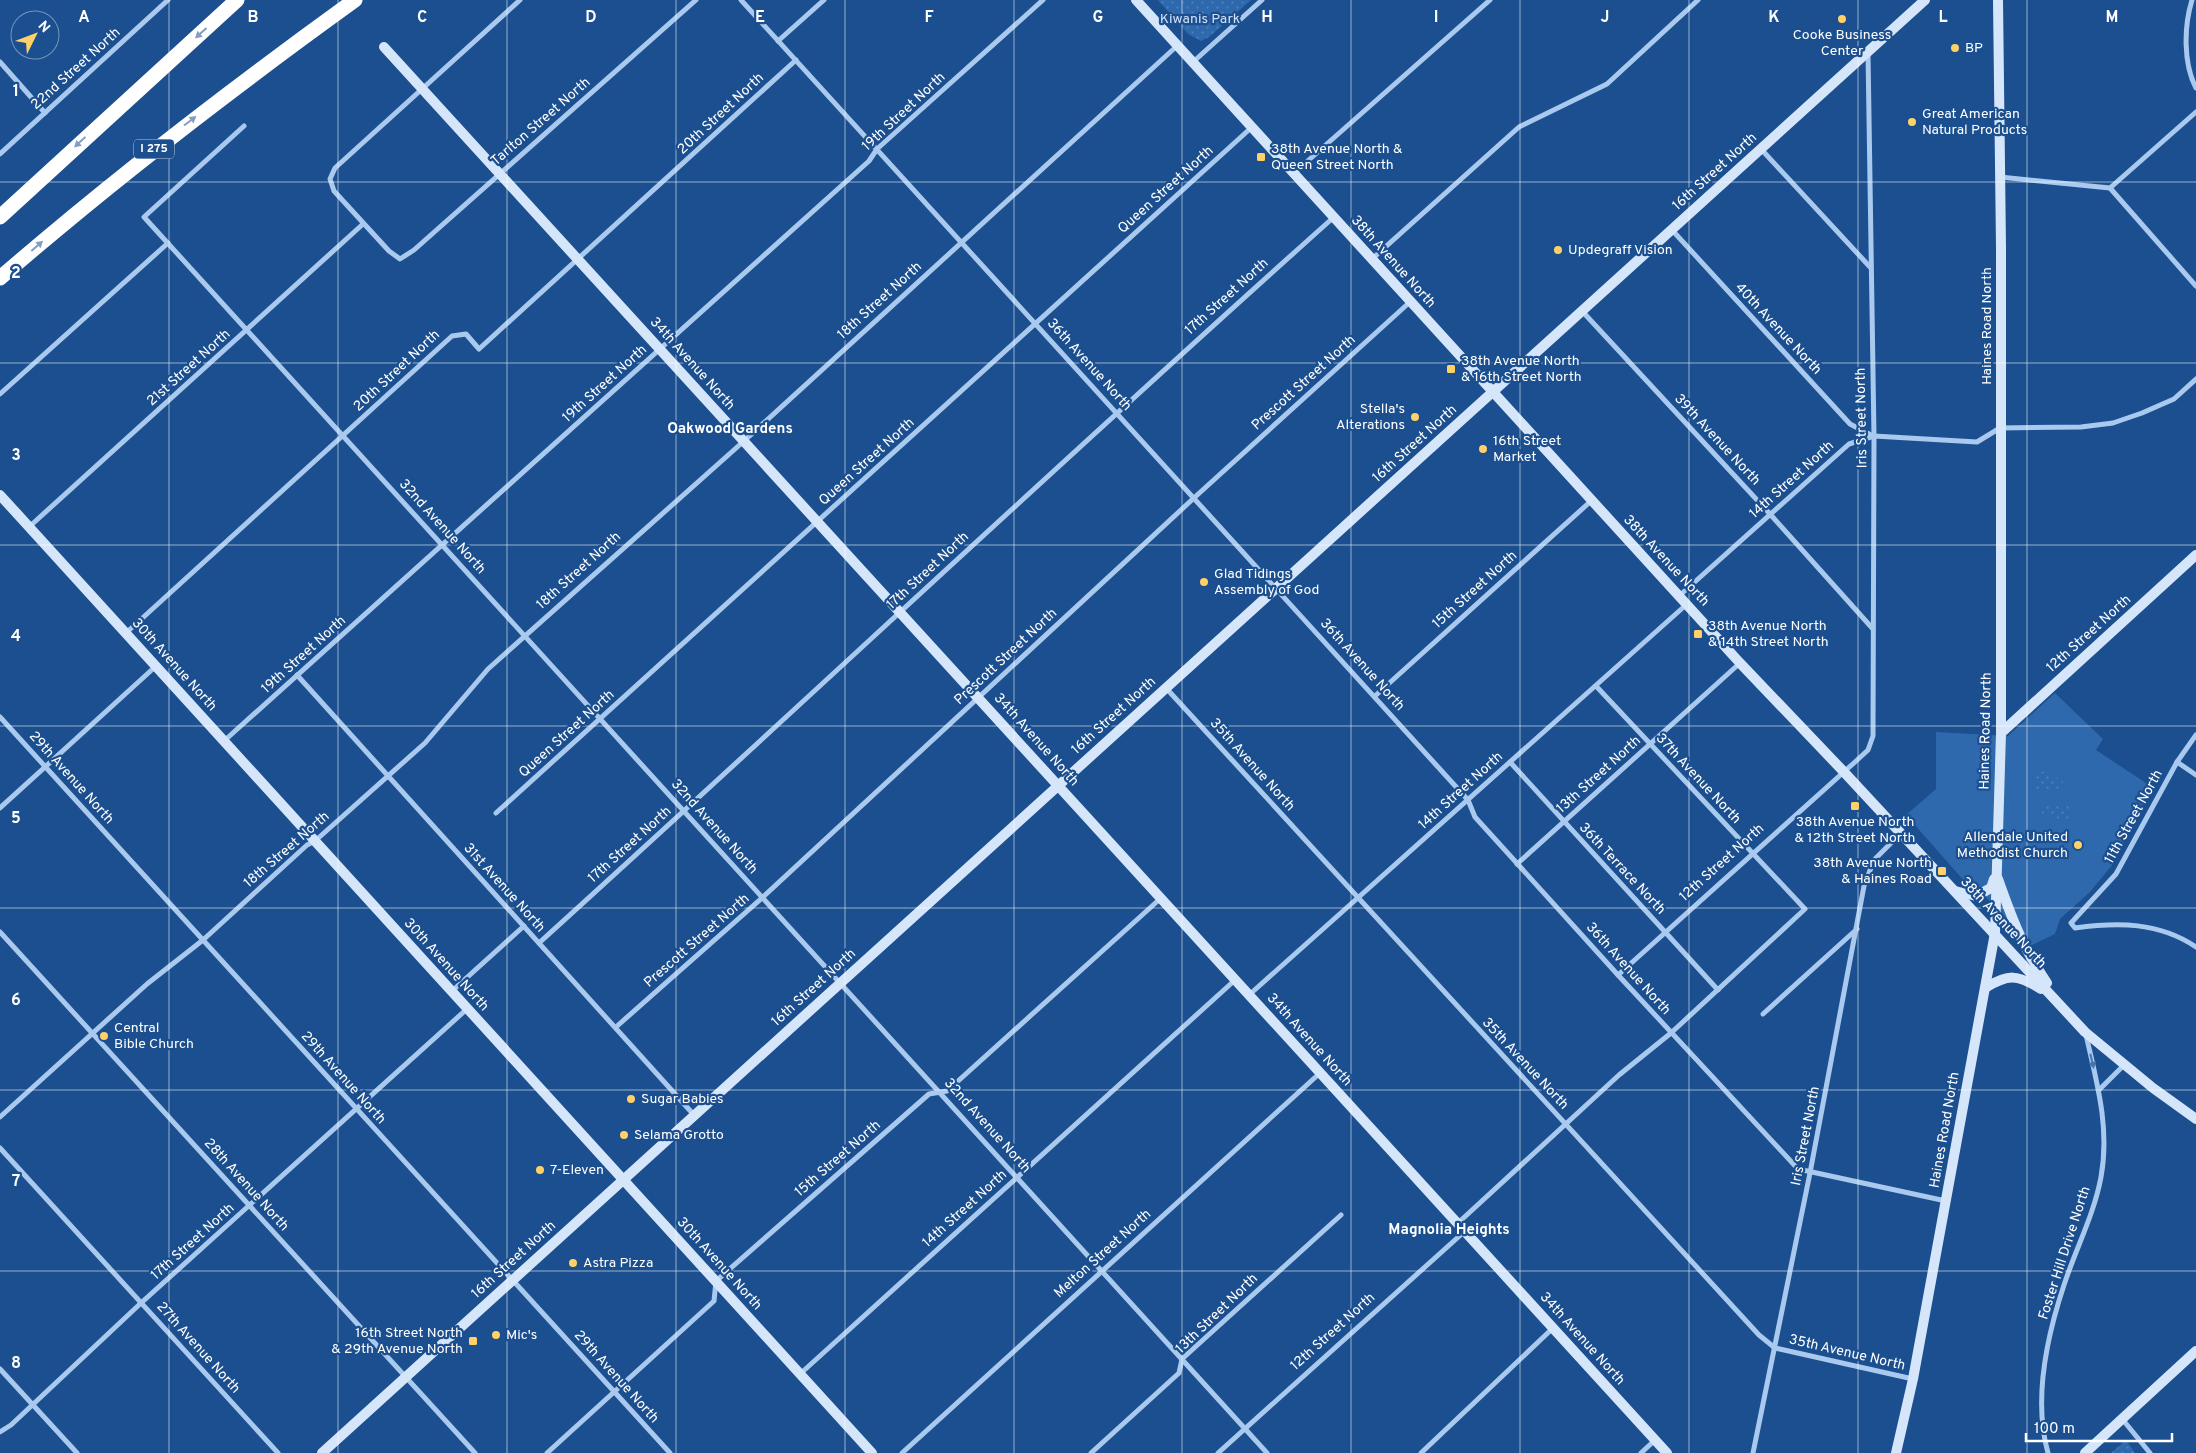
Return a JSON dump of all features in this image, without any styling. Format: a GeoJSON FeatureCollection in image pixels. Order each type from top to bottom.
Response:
{"type":"FeatureCollection","features":[{"type":"Feature","properties":{"kind":"highway"},"geometry":{"type":"LineString","coordinates":[[0,216],[236,0]]}},
{"type":"Feature","properties":{"kind":"highway","name":"I 275"},"geometry":{"type":"LineString","coordinates":[[0,278],[129,169],[355,0]]}},
{"type":"Feature","properties":{"kind":"highway"},"geometry":{"type":"LineString","coordinates":[[314,29],[364,0]]}},
{"type":"Feature","properties":{"kind":"street","name":"22nd Street North"},"geometry":{"type":"LineString","coordinates":[[0,154],[168,0]]}},
{"type":"Feature","properties":{"kind":"street"},"geometry":{"type":"LineString","coordinates":[[364,224],[334,191],[330,179],[335,168],[520,0]]}},
{"type":"Feature","properties":{"kind":"street","name":"Tarlton Street North"},"geometry":{"type":"LineString","coordinates":[[364,224],[388,251],[400,259],[414,250],[696,0]]}},
{"type":"Feature","properties":{"kind":"street","name":"36th Avenue North"},"geometry":{"type":"LineString","coordinates":[[741,0],[1277,587],[1468,800],[1475,817],[1618,976],[1798,1169],[1946,1201]]}},
{"type":"Feature","properties":{"kind":"street"},"geometry":{"type":"LineString","coordinates":[[778,41],[824,0]]}},
{"type":"Feature","properties":{"kind":"street","name":"19th Street North"},"geometry":{"type":"LineString","coordinates":[[224,741],[869,161],[877,149],[1042,0]]}},
{"type":"Feature","properties":{"kind":"street","name":"38th Avenue North"},"geometry":{"type":"LineString","coordinates":[[1136,0],[1740,663],[2086,1032],[2124,1065],[2196,1119]]}},
{"type":"Feature","properties":{"kind":"street"},"geometry":{"type":"LineString","coordinates":[[1193,62],[1262,0]]}},
{"type":"Feature","properties":{"kind":"street"},"geometry":{"type":"LineString","coordinates":[[1294,173],[1490,0]]}},
{"type":"Feature","properties":{"kind":"street"},"geometry":{"type":"LineString","coordinates":[[1372,259],[1519,127],[1607,84],[1698,0]]}},
{"type":"Feature","properties":{"kind":"street","name":"Haines Road North"},"geometry":{"type":"LineString","coordinates":[[1896,1453],[1913,1379],[1994,934],[2001,733],[1998,0]]}},
{"type":"Feature","properties":{"kind":"street"},"geometry":{"type":"LineString","coordinates":[[2192,0],[2193,6],[2186,31],[2189,64],[2196,88]]}},
{"type":"Feature","properties":{"kind":"street","name":"16th Street North"},"geometry":{"type":"LineString","coordinates":[[322,1453],[1762,149],[1920,2]]}},
{"type":"Feature","properties":{"kind":"street","name":"18th Street North"},"geometry":{"type":"LineString","coordinates":[[0,1118],[147,984],[203,940],[307,845],[315,842],[425,743],[488,669],[524,635],[744,440],[1178,45]]}},
{"type":"Feature","properties":{"kind":"street","name":"34th Avenue North"},"geometry":{"type":"LineString","coordinates":[[384,47],[1667,1453]]}},
{"type":"Feature","properties":{"kind":"street","name":"Iris Street North"},"geometry":{"type":"LineString","coordinates":[[1844,772],[1868,750],[1873,736],[1874,436],[1868,52]]}},
{"type":"Feature","properties":{"kind":"street","name":"20th Street North"},"geometry":{"type":"LineString","coordinates":[[126,633],[452,336],[466,334],[479,349],[579,260],[796,60]]}},
{"type":"Feature","properties":{"kind":"street"},"geometry":{"type":"LineString","coordinates":[[0,62],[45,113]]}},
{"type":"Feature","properties":{"kind":"street"},"geometry":{"type":"LineString","coordinates":[[2110,188],[2196,112]]}},
{"type":"Feature","properties":{"kind":"street","name":"32nd Avenue North"},"geometry":{"type":"LineString","coordinates":[[244,126],[144,217],[1267,1453]]}},
{"type":"Feature","properties":{"kind":"street","name":"Queen Street North"},"geometry":{"type":"LineString","coordinates":[[496,813],[1252,127]]}},
{"type":"Feature","properties":{"kind":"street"},"geometry":{"type":"LineString","coordinates":[[1762,149],[1871,267]]}},
{"type":"Feature","properties":{"kind":"street"},"geometry":{"type":"LineString","coordinates":[[2000,177],[2110,188],[2196,286]]}},
{"type":"Feature","properties":{"kind":"street","name":"17th Street North"},"geometry":{"type":"LineString","coordinates":[[539,943],[900,613],[1116,411],[1334,217]]}},
{"type":"Feature","properties":{"kind":"street","name":"21st Street North"},"geometry":{"type":"LineString","coordinates":[[29,527],[364,224]]}},
{"type":"Feature","properties":{"kind":"street","name":"40th Avenue North"},"geometry":{"type":"LineString","coordinates":[[1672,230],[1850,424],[1874,436]]}},
{"type":"Feature","properties":{"kind":"street"},"geometry":{"type":"LineString","coordinates":[[0,394],[168,243]]}},
{"type":"Feature","properties":{"kind":"street","name":"Prescott Street North"},"geometry":{"type":"LineString","coordinates":[[616,1028],[763,897],[1195,497],[1411,302]]}},
{"type":"Feature","properties":{"kind":"street","name":"39th Avenue North"},"geometry":{"type":"LineString","coordinates":[[1582,311],[1770,514],[1874,630]]}},
{"type":"Feature","properties":{"kind":"street"},"geometry":{"type":"LineString","coordinates":[[2000,428],[2081,427],[2113,423],[2174,399],[2196,380]]}},
{"type":"Feature","properties":{"kind":"street","name":"14th Street North"},"geometry":{"type":"LineString","coordinates":[[1679,596],[1848,444],[1874,436],[1977,442],[2000,428]]}},
{"type":"Feature","properties":{"kind":"street","name":"30th Avenue North"},"geometry":{"type":"LineString","coordinates":[[0,495],[872,1453]]}},
{"type":"Feature","properties":{"kind":"street","name":"15th Street North"},"geometry":{"type":"LineString","coordinates":[[1374,696],[1591,501]]}},
{"type":"Feature","properties":{"kind":"street","name":"12th Street North"},"geometry":{"type":"LineString","coordinates":[[2001,733],[2196,555]]}},
{"type":"Feature","properties":{"kind":"street","name":"14th Street North"},"geometry":{"type":"LineString","coordinates":[[1249,995],[1686,604]]}},
{"type":"Feature","properties":{"kind":"street","name":"13th Street North"},"geometry":{"type":"LineString","coordinates":[[1517,864],[1740,663]]}},
{"type":"Feature","properties":{"kind":"street"},"geometry":{"type":"LineString","coordinates":[[0,808],[156,666]]}},
{"type":"Feature","properties":{"kind":"street","name":"31st Avenue North"},"geometry":{"type":"LineString","coordinates":[[297,676],[695,1115]]}},
{"type":"Feature","properties":{"kind":"street","name":"37th Avenue North"},"geometry":{"type":"LineString","coordinates":[[1596,686],[1804,909]]}},
{"type":"Feature","properties":{"kind":"street","name":"35th Avenue North"},"geometry":{"type":"LineString","coordinates":[[1166,688],[1760,1335],[1775,1348],[1913,1379]]}},
{"type":"Feature","properties":{"kind":"street","name":"29th Avenue North"},"geometry":{"type":"LineString","coordinates":[[0,717],[670,1453]]}},
{"type":"Feature","properties":{"kind":"street","name":"11th Street North"},"geometry":{"type":"LineString","coordinates":[[2196,735],[2177,762],[2116,874],[2071,923],[2075,928],[2111,924],[2138,925],[2165,930],[2196,948]]}},
{"type":"Feature","properties":{"kind":"street","name":"36th Terrace North"},"geometry":{"type":"LineString","coordinates":[[1510,762],[1718,990]]}},
{"type":"Feature","properties":{"kind":"street"},"geometry":{"type":"LineString","coordinates":[[2177,762],[2196,775]]}},
{"type":"Feature","properties":{"kind":"street","name":"12th Street North"},"geometry":{"type":"LineString","coordinates":[[1618,976],[1844,772]]}},
{"type":"Feature","properties":{"kind":"street","name":"Iris Street North"},"geometry":{"type":"LineString","coordinates":[[1753,1453],[1810,1173],[1864,886],[1874,860],[1900,834]]}},
{"type":"Feature","properties":{"kind":"street"},"geometry":{"type":"LineString","coordinates":[[1954,891],[1976,896],[1985,893],[1991,888],[1996,874]]}},
{"type":"Feature","properties":{"kind":"street"},"geometry":{"type":"LineString","coordinates":[[1996,874],[2016,932],[2028,956],[2049,987],[2052,996]]}},
{"type":"Feature","properties":{"kind":"street","name":"15th Street North"},"geometry":{"type":"LineString","coordinates":[[716,1281],[929,1094],[947,1090],[1161,898]]}},
{"type":"Feature","properties":{"kind":"street","name":"12th Street North"},"geometry":{"type":"LineString","coordinates":[[1218,1453],[1462,1227],[1565,1124],[1619,1075],[1671,1033],[1804,909]]}},
{"type":"Feature","properties":{"kind":"street"},"geometry":{"type":"LineString","coordinates":[[452,991],[524,926]]}},
{"type":"Feature","properties":{"kind":"street"},"geometry":{"type":"LineString","coordinates":[[1763,1014],[1856,929]]}},
{"type":"Feature","properties":{"kind":"street","name":"28th Avenue North"},"geometry":{"type":"LineString","coordinates":[[0,932],[475,1453]]}},
{"type":"Feature","properties":{"kind":"street"},"geometry":{"type":"LineString","coordinates":[[1985,988],[2000,980],[2012,977],[2026,980],[2052,996]]}},
{"type":"Feature","properties":{"kind":"street","name":"14th Street North"},"geometry":{"type":"LineString","coordinates":[[800,1374],[1235,980]]}},
{"type":"Feature","properties":{"kind":"street","name":"17th Street North"},"geometry":{"type":"LineString","coordinates":[[0,1432],[468,1008]]}},
{"type":"Feature","properties":{"kind":"street","name":"Foster Hill Drive North"},"geometry":{"type":"LineString","coordinates":[[2048,1453],[2043,1412],[2044,1373],[2063,1286],[2094,1210],[2101,1175],[2104,1142],[2103,1110],[2086,1032]]}},
{"type":"Feature","properties":{"kind":"street"},"geometry":{"type":"LineString","coordinates":[[2099,1090],[2124,1065]]}},
{"type":"Feature","properties":{"kind":"street","name":"Melton Street North"},"geometry":{"type":"LineString","coordinates":[[902,1453],[1320,1073]]}},
{"type":"Feature","properties":{"kind":"street","name":"27th Avenue North"},"geometry":{"type":"LineString","coordinates":[[0,1148],[278,1453]]}},
{"type":"Feature","properties":{"kind":"street","name":"13th Street North"},"geometry":{"type":"LineString","coordinates":[[1091,1453],[1179,1373],[1182,1359],[1341,1216]]}},
{"type":"Feature","properties":{"kind":"street"},"geometry":{"type":"LineString","coordinates":[[547,1453],[714,1300],[716,1281]]}},
{"type":"Feature","properties":{"kind":"street"},"geometry":{"type":"LineString","coordinates":[[1421,1453],[1553,1328]]}},
{"type":"Feature","properties":{"kind":"street"},"geometry":{"type":"LineString","coordinates":[[2085,1453],[2196,1351]]}},
{"type":"Feature","properties":{"kind":"street"},"geometry":{"type":"LineString","coordinates":[[0,1369],[77,1453]]}},
{"type":"Feature","properties":{"kind":"street"},"geometry":{"type":"LineString","coordinates":[[2123,1420],[2150,1453]]}},
{"type":"Feature","properties":{"kind":"street"},"geometry":{"type":"LineString","coordinates":[[1641,1453],[1655,1440]]}},
{"type":"Feature","properties":{"kind":"green space","name":"Kiwanis Park"},"geometry":{"type":"Polygon","coordinates":[[[1158,0],[1251,0],[1209,37],[1201,41],[1188,34],[1158,0]]]}},
{"type":"Feature","properties":{"kind":"green space"},"geometry":{"type":"Polygon","coordinates":[[[2055,693],[2103,739],[2096,750],[2152,787],[2113,864],[2090,892],[2060,919],[2055,934],[2030,946],[1979,889],[1974,890],[1966,883],[1906,815],[1936,789],[1936,732],[2008,736],[2055,693]]]}},
{"type":"Feature","properties":{"kind":"green space"},"geometry":{"type":"Polygon","coordinates":[[[2036,768],[2063,781],[2062,785],[2059,784],[2059,790],[2036,790],[2036,768]]]}},
{"type":"Feature","properties":{"kind":"green space"},"geometry":{"type":"Polygon","coordinates":[[[2042,805],[2071,805],[2067,822],[2063,819],[2057,819],[2057,814],[2042,814],[2042,805]]]}},
{"type":"Feature","properties":{"kind":"green space"},"geometry":{"type":"Polygon","coordinates":[[[2126,1440],[2135,1453],[2111,1453],[2126,1440]]]}},
{"type":"Feature","properties":{"kind":"place","name":"Cooke Business Center"},"geometry":{"type":"Point","coordinates":[1842,19]}},
{"type":"Feature","properties":{"kind":"place","name":"BP"},"geometry":{"type":"Point","coordinates":[1955,48]}},
{"type":"Feature","properties":{"kind":"place","name":"Great American Natural Products"},"geometry":{"type":"Point","coordinates":[1912,122]}},
{"type":"Feature","properties":{"kind":"place","name":"38th Avenue North & Queen Street North"},"geometry":{"type":"Point","coordinates":[1261,157]}},
{"type":"Feature","properties":{"kind":"place","name":"Updegraff Vision"},"geometry":{"type":"Point","coordinates":[1558,250]}},
{"type":"Feature","properties":{"kind":"place","name":"38th Avenue North & 16th Street North"},"geometry":{"type":"Point","coordinates":[1451,369]}},
{"type":"Feature","properties":{"kind":"place","name":"Stella's Alterations"},"geometry":{"type":"Point","coordinates":[1415,417]}},
{"type":"Feature","properties":{"kind":"place","name":"16th Street Market"},"geometry":{"type":"Point","coordinates":[1483,449]}},
{"type":"Feature","properties":{"kind":"place","name":"Glad Tidings Assembly of God"},"geometry":{"type":"Point","coordinates":[1204,582]}},
{"type":"Feature","properties":{"kind":"place","name":"38th Avenue North & 14th Street North"},"geometry":{"type":"Point","coordinates":[1698,634]}},
{"type":"Feature","properties":{"kind":"place","name":"38th Avenue North & 12th Street North"},"geometry":{"type":"Point","coordinates":[1855,806]}},
{"type":"Feature","properties":{"kind":"place","name":"Allendale United Methodist Church"},"geometry":{"type":"Point","coordinates":[2078,845]}},
{"type":"Feature","properties":{"kind":"place","name":"38th Avenue North & Haines Road"},"geometry":{"type":"Point","coordinates":[1942,871]}},
{"type":"Feature","properties":{"kind":"place","name":"Central Bible Church"},"geometry":{"type":"Point","coordinates":[104,1036]}},
{"type":"Feature","properties":{"kind":"place","name":"Sugar Babies"},"geometry":{"type":"Point","coordinates":[631,1099]}},
{"type":"Feature","properties":{"kind":"place","name":"Selama Grotto"},"geometry":{"type":"Point","coordinates":[624,1135]}},
{"type":"Feature","properties":{"kind":"place","name":"7-Eleven"},"geometry":{"type":"Point","coordinates":[540,1170]}},
{"type":"Feature","properties":{"kind":"place","name":"Astra Pizza"},"geometry":{"type":"Point","coordinates":[573,1263]}},
{"type":"Feature","properties":{"kind":"place","name":"Mic's"},"geometry":{"type":"Point","coordinates":[496,1335]}},
{"type":"Feature","properties":{"kind":"place","name":"16th Street North & 29th Avenue North"},"geometry":{"type":"Point","coordinates":[473,1341]}},
{"type":"Feature","properties":{"kind":"district","name":"Oakwood Gardens"},"geometry":{"type":"Point","coordinates":[730,429]}},
{"type":"Feature","properties":{"kind":"district","name":"Magnolia Heights"},"geometry":{"type":"Point","coordinates":[1449,1230]}}]}
